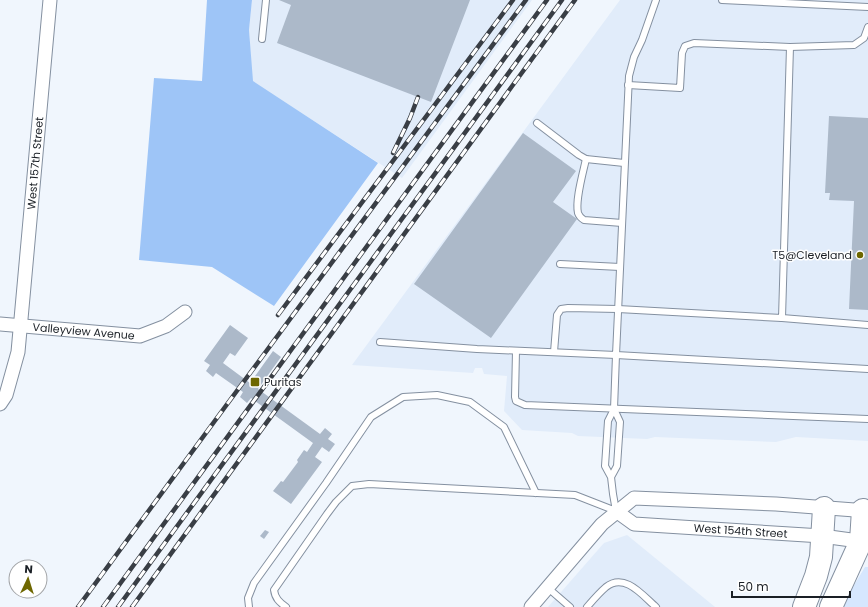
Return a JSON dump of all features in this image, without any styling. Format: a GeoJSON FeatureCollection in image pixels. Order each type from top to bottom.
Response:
{"type":"FeatureCollection","features":[{"type":"Feature","properties":{"kind":"highway"},"geometry":{"type":"LineString","coordinates":[[804,607],[816,576],[821,557],[824,508]]}},
{"type":"Feature","properties":{"kind":"highway"},"geometry":{"type":"LineString","coordinates":[[831,607],[864,541],[866,510]]}},
{"type":"Feature","properties":{"kind":"street","name":"West 157th Street"},"geometry":{"type":"LineString","coordinates":[[0,404],[6,394],[18,352],[50,0]]}},
{"type":"Feature","properties":{"kind":"street","name":"Valleyview Avenue"},"geometry":{"type":"LineString","coordinates":[[0,324],[140,336],[166,326],[185,312]]}},
{"type":"Feature","properties":{"kind":"street"},"geometry":{"type":"LineString","coordinates":[[531,607],[602,524],[616,511],[634,498],[776,504],[866,510]]}},
{"type":"Feature","properties":{"kind":"street","name":"West 154th Street"},"geometry":{"type":"LineString","coordinates":[[616,511],[634,524],[822,536],[864,541]]}},
{"type":"Feature","properties":{"kind":"lane"},"geometry":{"type":"LineString","coordinates":[[262,39],[266,0]]}},
{"type":"Feature","properties":{"kind":"lane"},"geometry":{"type":"LineString","coordinates":[[616,511],[611,477],[605,466],[608,421],[614,409],[628,85],[634,57],[642,40],[656,0]]}},
{"type":"Feature","properties":{"kind":"lane"},"geometry":{"type":"LineString","coordinates":[[722,0],[868,7]]}},
{"type":"Feature","properties":{"kind":"lane"},"geometry":{"type":"LineString","coordinates":[[628,85],[680,88],[682,53],[685,46],[694,43],[790,47],[854,45],[864,38],[868,27]]}},
{"type":"Feature","properties":{"kind":"lane"},"geometry":{"type":"LineString","coordinates":[[782,318],[790,47]]}},
{"type":"Feature","properties":{"kind":"lane"},"geometry":{"type":"LineString","coordinates":[[537,123],[586,159],[624,162]]}},
{"type":"Feature","properties":{"kind":"lane"},"geometry":{"type":"LineString","coordinates":[[586,159],[580,187],[578,212],[580,217],[584,220],[622,223]]}},
{"type":"Feature","properties":{"kind":"lane"},"geometry":{"type":"LineString","coordinates":[[560,264],[620,267]]}},
{"type":"Feature","properties":{"kind":"lane"},"geometry":{"type":"LineString","coordinates":[[554,352],[557,315],[561,309],[568,308],[618,309],[782,318],[868,326]]}},
{"type":"Feature","properties":{"kind":"lane"},"geometry":{"type":"LineString","coordinates":[[380,342],[516,351],[868,369]]}},
{"type":"Feature","properties":{"kind":"lane"},"geometry":{"type":"LineString","coordinates":[[516,351],[515,397],[516,401],[525,405],[868,419]]}},
{"type":"Feature","properties":{"kind":"lane"},"geometry":{"type":"LineString","coordinates":[[249,607],[248,598],[254,583],[371,417],[403,397],[437,395],[470,402],[476,406],[504,427],[536,493]]}},
{"type":"Feature","properties":{"kind":"lane"},"geometry":{"type":"LineString","coordinates":[[611,477],[617,466],[620,422],[614,409]]}},
{"type":"Feature","properties":{"kind":"lane"},"geometry":{"type":"LineString","coordinates":[[286,607],[279,602],[275,596],[274,590],[336,502],[352,486],[364,485],[575,495],[616,511]]}},
{"type":"Feature","properties":{"kind":"lane"},"geometry":{"type":"LineString","coordinates":[[586,607],[607,586],[613,583],[622,582],[630,585],[656,607]]}},
{"type":"Feature","properties":{"kind":"lane"},"geometry":{"type":"LineString","coordinates":[[548,588],[570,607]]}},
{"type":"Feature","properties":{"kind":"shaded area"},"geometry":{"type":"Polygon","coordinates":[[[207,0],[252,0],[249,30],[253,81],[378,163],[274,306],[212,267],[139,260],[154,78],[202,81],[207,0]]]}},
{"type":"Feature","properties":{"kind":"shaded area"},"geometry":{"type":"Polygon","coordinates":[[[252,0],[532,0],[402,178],[252,81],[249,30],[252,0]]]}},
{"type":"Feature","properties":{"kind":"shaded area","name":"T5@Cleveland"},"geometry":{"type":"Polygon","coordinates":[[[620,0],[868,0],[868,441],[796,437],[776,442],[655,437],[647,439],[578,436],[572,433],[522,430],[504,411],[507,376],[484,374],[482,368],[475,368],[473,373],[352,365],[620,0]]]}},
{"type":"Feature","properties":{"kind":"shaded area"},"geometry":{"type":"Polygon","coordinates":[[[627,535],[715,607],[548,607],[604,543],[627,535]]]}},
{"type":"Feature","properties":{"kind":"shaded area"},"geometry":{"type":"Polygon","coordinates":[[[865,567],[868,567],[868,607],[841,607],[865,567]]]}},
{"type":"Feature","properties":{"kind":"building"},"geometry":{"type":"Polygon","coordinates":[[[279,0],[470,0],[431,102],[277,43],[291,5],[279,0]]]}},
{"type":"Feature","properties":{"kind":"building","name":"T5@Cleveland"},"geometry":{"type":"Polygon","coordinates":[[[829,116],[868,118],[868,310],[849,309],[854,201],[829,200],[830,193],[825,193],[829,116]]]}},
{"type":"Feature","properties":{"kind":"building"},"geometry":{"type":"Polygon","coordinates":[[[523,133],[576,171],[553,202],[577,219],[491,338],[414,284],[523,133]]]}},
{"type":"Feature","properties":{"kind":"building"},"geometry":{"type":"Polygon","coordinates":[[[230,325],[248,338],[235,356],[230,353],[223,363],[250,383],[273,351],[281,357],[258,389],[320,434],[325,428],[332,434],[328,439],[335,444],[329,452],[322,447],[315,457],[322,462],[291,504],[273,491],[281,481],[283,482],[298,462],[297,460],[304,450],[307,452],[313,443],[251,398],[247,403],[240,397],[243,392],[216,373],[213,377],[206,371],[210,365],[204,361],[230,325]]]}},
{"type":"Feature","properties":{"kind":"building"},"geometry":{"type":"Polygon","coordinates":[[[265,530],[269,532],[264,539],[260,536],[265,530]]]}},
{"type":"Feature","properties":{"kind":"railway"},"geometry":{"type":"LineString","coordinates":[[278,315],[513,0]]}},
{"type":"Feature","properties":{"kind":"railway"},"geometry":{"type":"LineString","coordinates":[[78,607],[526,0]]}},
{"type":"Feature","properties":{"kind":"railway"},"geometry":{"type":"LineString","coordinates":[[103,607],[547,0]]}},
{"type":"Feature","properties":{"kind":"railway"},"geometry":{"type":"LineString","coordinates":[[118,607],[562,0]]}},
{"type":"Feature","properties":{"kind":"railway"},"geometry":{"type":"LineString","coordinates":[[132,607],[575,0]]}},
{"type":"Feature","properties":{"kind":"railway"},"geometry":{"type":"LineString","coordinates":[[393,153],[410,118],[418,97]]}},
{"type":"Feature","properties":{"kind":"place","name":"T5@Cleveland"},"geometry":{"type":"Point","coordinates":[860,255]}},
{"type":"Feature","properties":{"kind":"place","name":"Puritas"},"geometry":{"type":"Point","coordinates":[255,382]}}]}
